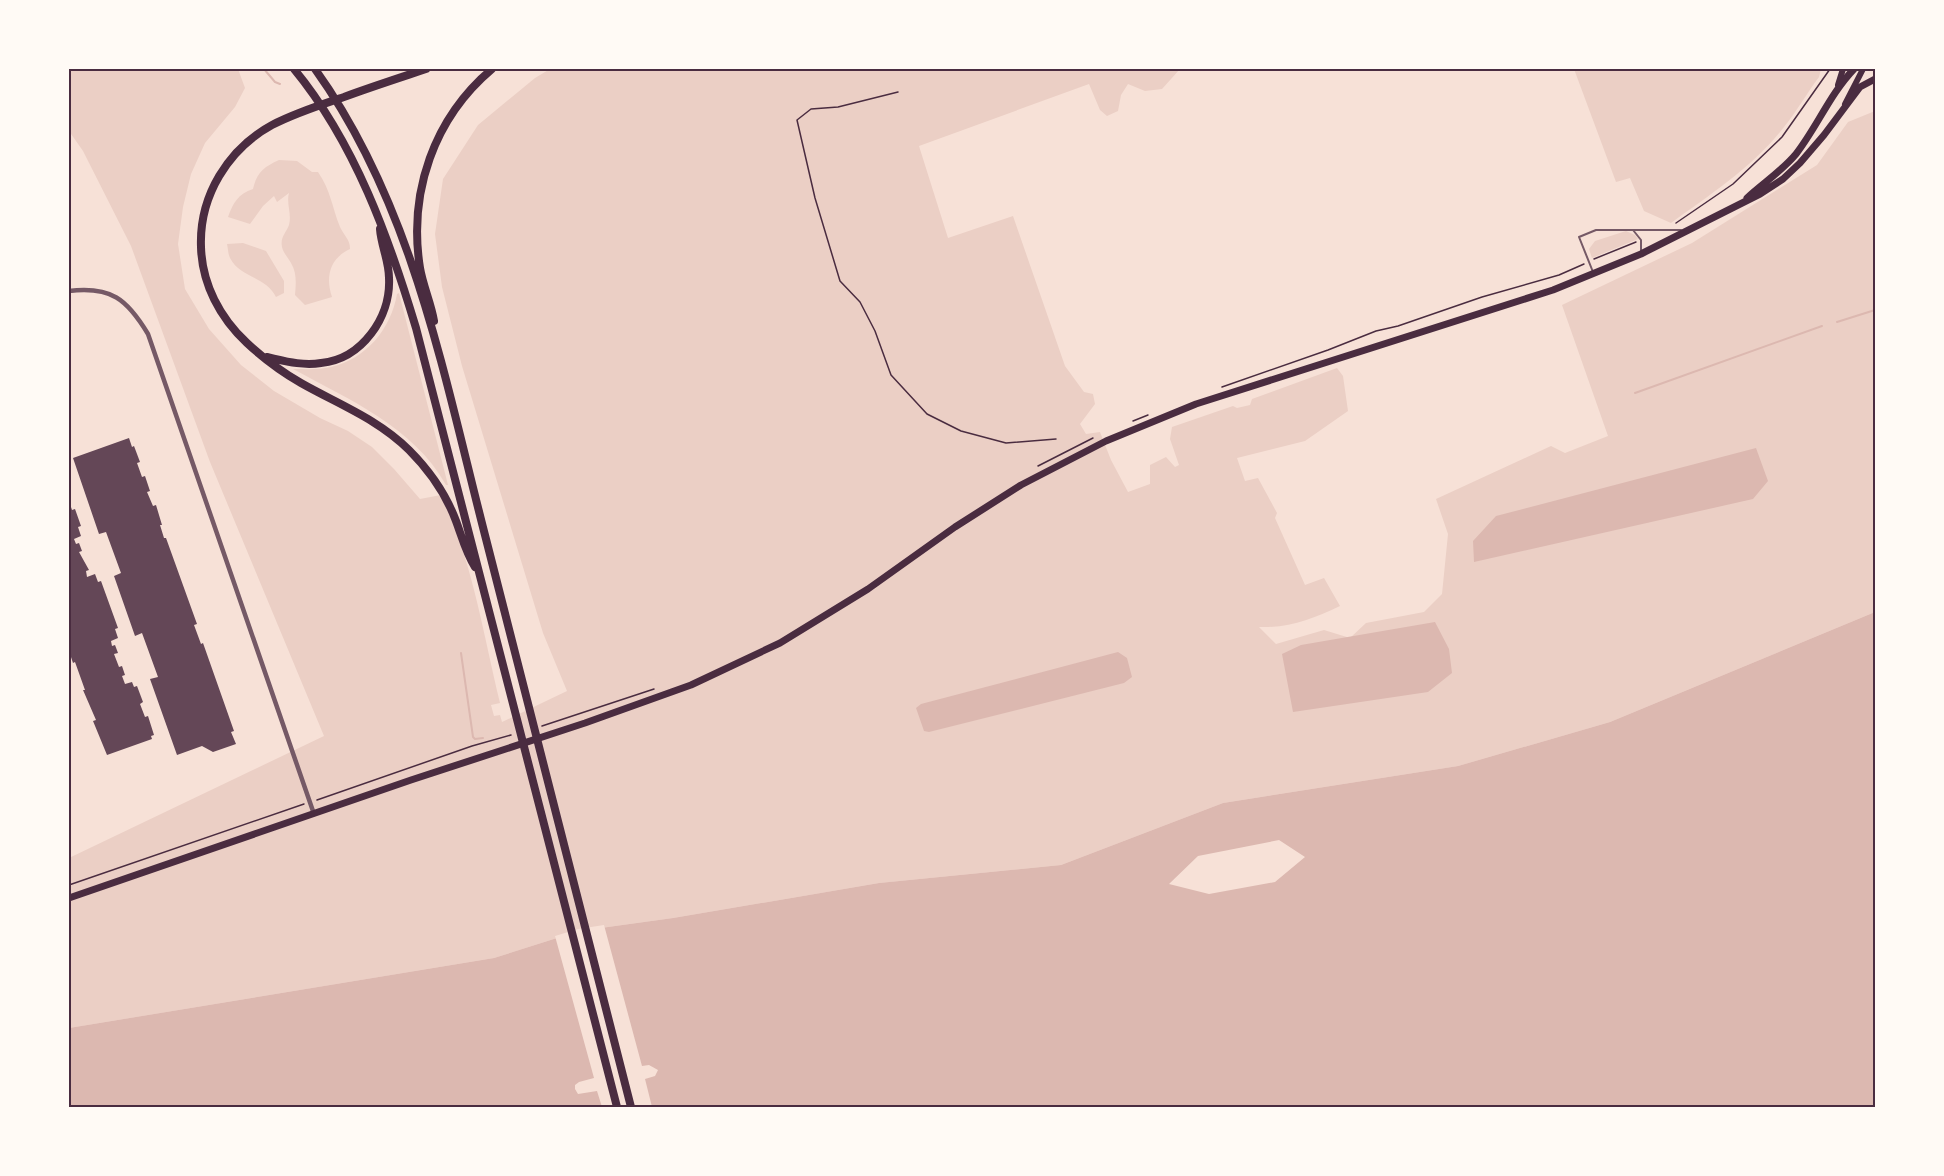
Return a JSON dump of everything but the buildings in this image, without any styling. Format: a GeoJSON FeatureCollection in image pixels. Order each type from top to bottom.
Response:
{"type":"FeatureCollection","features":[{"type":"Feature","properties":{"kind":"highway"},"geometry":{"type":"LineString","coordinates":[[294,69],[346,150],[397,265],[416,328],[617,1107]]}},
{"type":"Feature","properties":{"kind":"highway"},"geometry":{"type":"LineString","coordinates":[[315,69],[345,115],[382,185],[416,275],[631,1107]]}},
{"type":"Feature","properties":{"kind":"highway"},"geometry":{"type":"LineString","coordinates":[[426,69],[291,116],[252,138],[227,163],[206,206],[200,236],[203,271],[217,306],[229,324],[246,342],[278,368],[388,431],[424,466],[443,493],[468,556],[479,573]]}},
{"type":"Feature","properties":{"kind":"highway"},"geometry":{"type":"LineString","coordinates":[[436,347],[433,317],[420,268],[417,213],[422,182],[432,150],[446,122],[460,100],[492,69]]}},
{"type":"Feature","properties":{"kind":"highway"},"geometry":{"type":"LineString","coordinates":[[263,356],[304,364],[324,363],[338,359],[360,345],[381,318],[389,290],[380,224]]}},
{"type":"Feature","properties":{"kind":"main road"},"geometry":{"type":"LineString","coordinates":[[1743,201],[1778,173],[1795,155],[1832,98],[1842,77],[1843,69]]}},
{"type":"Feature","properties":{"kind":"main road"},"geometry":{"type":"LineString","coordinates":[[1832,98],[1854,69]]}},
{"type":"Feature","properties":{"kind":"main road"},"geometry":{"type":"LineString","coordinates":[[1842,110],[1863,69]]}},
{"type":"Feature","properties":{"kind":"main road"},"geometry":{"type":"LineString","coordinates":[[69,898],[663,696],[780,643],[829,614],[955,527],[1022,485],[1106,441],[1152,421],[1295,372],[1543,294],[1641,254],[1690,231],[1760,194],[1783,179],[1824,135],[1860,87],[1875,79]]}},
{"type":"Feature","properties":{"kind":"street"},"geometry":{"type":"LineString","coordinates":[[69,291],[105,292],[123,301],[135,312],[148,334],[314,814]]}},
{"type":"Feature","properties":{"kind":"lane"},"geometry":{"type":"LineString","coordinates":[[1629,229],[1636,231],[1641,240],[1641,254]]}},
{"type":"Feature","properties":{"kind":"lane"},"geometry":{"type":"LineString","coordinates":[[1594,274],[1579,237],[1596,230],[1690,231]]}},
{"type":"Feature","properties":{"kind":"path"},"geometry":{"type":"LineString","coordinates":[[1667,230],[1733,184],[1782,137],[1830,69]]}},
{"type":"Feature","properties":{"kind":"path"},"geometry":{"type":"LineString","coordinates":[[898,92],[838,107],[811,109],[797,120],[815,198],[840,281],[860,302],[891,375],[927,414],[961,431],[1006,443],[1056,439]]}},
{"type":"Feature","properties":{"kind":"path"},"geometry":{"type":"LineString","coordinates":[[1216,389],[1376,331],[1559,275],[1641,240]]}},
{"type":"Feature","properties":{"kind":"path"},"geometry":{"type":"LineString","coordinates":[[1128,423],[1148,414]]}},
{"type":"Feature","properties":{"kind":"path"},"geometry":{"type":"LineString","coordinates":[[1034,469],[1096,437]]}},
{"type":"Feature","properties":{"kind":"path"},"geometry":{"type":"LineString","coordinates":[[539,727],[659,688]]}},
{"type":"Feature","properties":{"kind":"path"},"geometry":{"type":"LineString","coordinates":[[69,885],[472,746],[519,733]]}},
{"type":"Feature","properties":{"kind":"shaded area"},"geometry":{"type":"Polygon","coordinates":[[[69,69],[238,69],[245,88],[235,107],[205,143],[191,174],[183,207],[178,244],[185,289],[209,329],[241,365],[274,391],[320,418],[348,431],[372,447],[420,499],[441,495],[452,519],[469,570],[500,703],[491,705],[494,716],[500,715],[502,722],[567,691],[543,633],[462,366],[442,287],[435,234],[443,179],[478,125],[535,78],[550,69],[1180,69],[1162,89],[1145,91],[1128,84],[1121,95],[1118,111],[1107,116],[1100,110],[1089,84],[919,146],[948,238],[1013,216],[1065,366],[1084,392],[1093,394],[1095,404],[1080,424],[1086,434],[1100,432],[1111,460],[1128,492],[1150,484],[1150,465],[1166,457],[1175,467],[1179,465],[1170,439],[1172,427],[1233,406],[1237,408],[1250,405],[1252,399],[1337,368],[1343,376],[1348,411],[1305,441],[1237,458],[1245,481],[1258,478],[1277,513],[1275,518],[1305,585],[1324,578],[1340,606],[1301,622],[1259,627],[1276,644],[1324,630],[1350,638],[1366,623],[1424,612],[1442,594],[1448,534],[1436,499],[1551,446],[1565,453],[1608,436],[1562,305],[1692,243],[1817,165],[1848,122],[1875,111],[1875,612],[1610,722],[1458,766],[1223,803],[1061,865],[879,883],[673,918],[579,931],[494,958],[69,1028],[69,858],[324,736],[210,462],[131,246],[83,151],[69,131],[69,69]]]}},
{"type":"Feature","properties":{"kind":"shaded area"},"geometry":{"type":"Polygon","coordinates":[[[1574,69],[1821,69],[1819,77],[1772,141],[1731,179],[1671,223],[1644,211],[1630,178],[1616,182],[1574,69]]]}},
{"type":"Feature","properties":{"kind":"shaded area"},"geometry":{"type":"Polygon","coordinates":[[[279,160],[297,161],[312,172],[318,172],[350,246],[350,249],[338,257],[331,269],[329,282],[332,297],[305,305],[295,295],[294,271],[282,247],[290,221],[289,193],[277,202],[274,196],[263,206],[250,224],[228,217],[237,200],[253,189],[262,171],[279,160]]]}},
{"type":"Feature","properties":{"kind":"shaded area"},"geometry":{"type":"Polygon","coordinates":[[[1626,231],[1638,239],[1592,258],[1589,249],[1595,241],[1626,231]]]}},
{"type":"Feature","properties":{"kind":"shaded area"},"geometry":{"type":"Polygon","coordinates":[[[243,243],[266,251],[284,281],[284,293],[276,297],[266,285],[234,265],[229,256],[227,244],[243,243]]]}},
{"type":"Feature","properties":{"kind":"shaded area"},"geometry":{"type":"Polygon","coordinates":[[[399,293],[448,485],[416,447],[378,416],[293,369],[326,368],[344,363],[366,350],[383,330],[399,293]]]}},
{"type":"Feature","properties":{"kind":"shaded area"},"geometry":{"type":"Polygon","coordinates":[[[1756,448],[1768,481],[1753,499],[1474,562],[1473,541],[1496,516],[1756,448]]]}},
{"type":"Feature","properties":{"kind":"shaded area"},"geometry":{"type":"Polygon","coordinates":[[[1875,612],[1875,1107],[69,1107],[69,1028],[494,958],[579,931],[673,918],[879,883],[1061,865],[1223,803],[1458,766],[1610,722],[1875,612]],[[1279,840],[1198,856],[1169,884],[1209,894],[1275,882],[1305,857],[1279,840]]]}},
{"type":"Feature","properties":{"kind":"shaded area"},"geometry":{"type":"Polygon","coordinates":[[[1435,622],[1449,649],[1452,673],[1428,692],[1293,712],[1282,654],[1301,645],[1435,622]]]}},
{"type":"Feature","properties":{"kind":"shaded area"},"geometry":{"type":"Polygon","coordinates":[[[1118,652],[1127,658],[1132,677],[1124,683],[929,732],[924,731],[916,708],[921,704],[1118,652]]]}},
{"type":"Feature","properties":{"kind":"pier"},"geometry":{"type":"Polygon","coordinates":[[[604,925],[642,1066],[649,1065],[658,1070],[655,1076],[645,1079],[652,1107],[602,1107],[597,1091],[578,1094],[575,1089],[575,1085],[579,1082],[594,1078],[555,936],[604,925]]]}},
{"type":"Feature","properties":{"kind":"waterway"},"geometry":{"type":"LineString","coordinates":[[264,69],[275,82],[280,84]]}},
{"type":"Feature","properties":{"kind":"waterway"},"geometry":{"type":"LineString","coordinates":[[1837,322],[1875,310]]}},
{"type":"Feature","properties":{"kind":"waterway"},"geometry":{"type":"LineString","coordinates":[[1635,393],[1822,326]]}},
{"type":"Feature","properties":{"kind":"waterway"},"geometry":{"type":"LineString","coordinates":[[461,653],[473,737],[483,738]]}}]}
